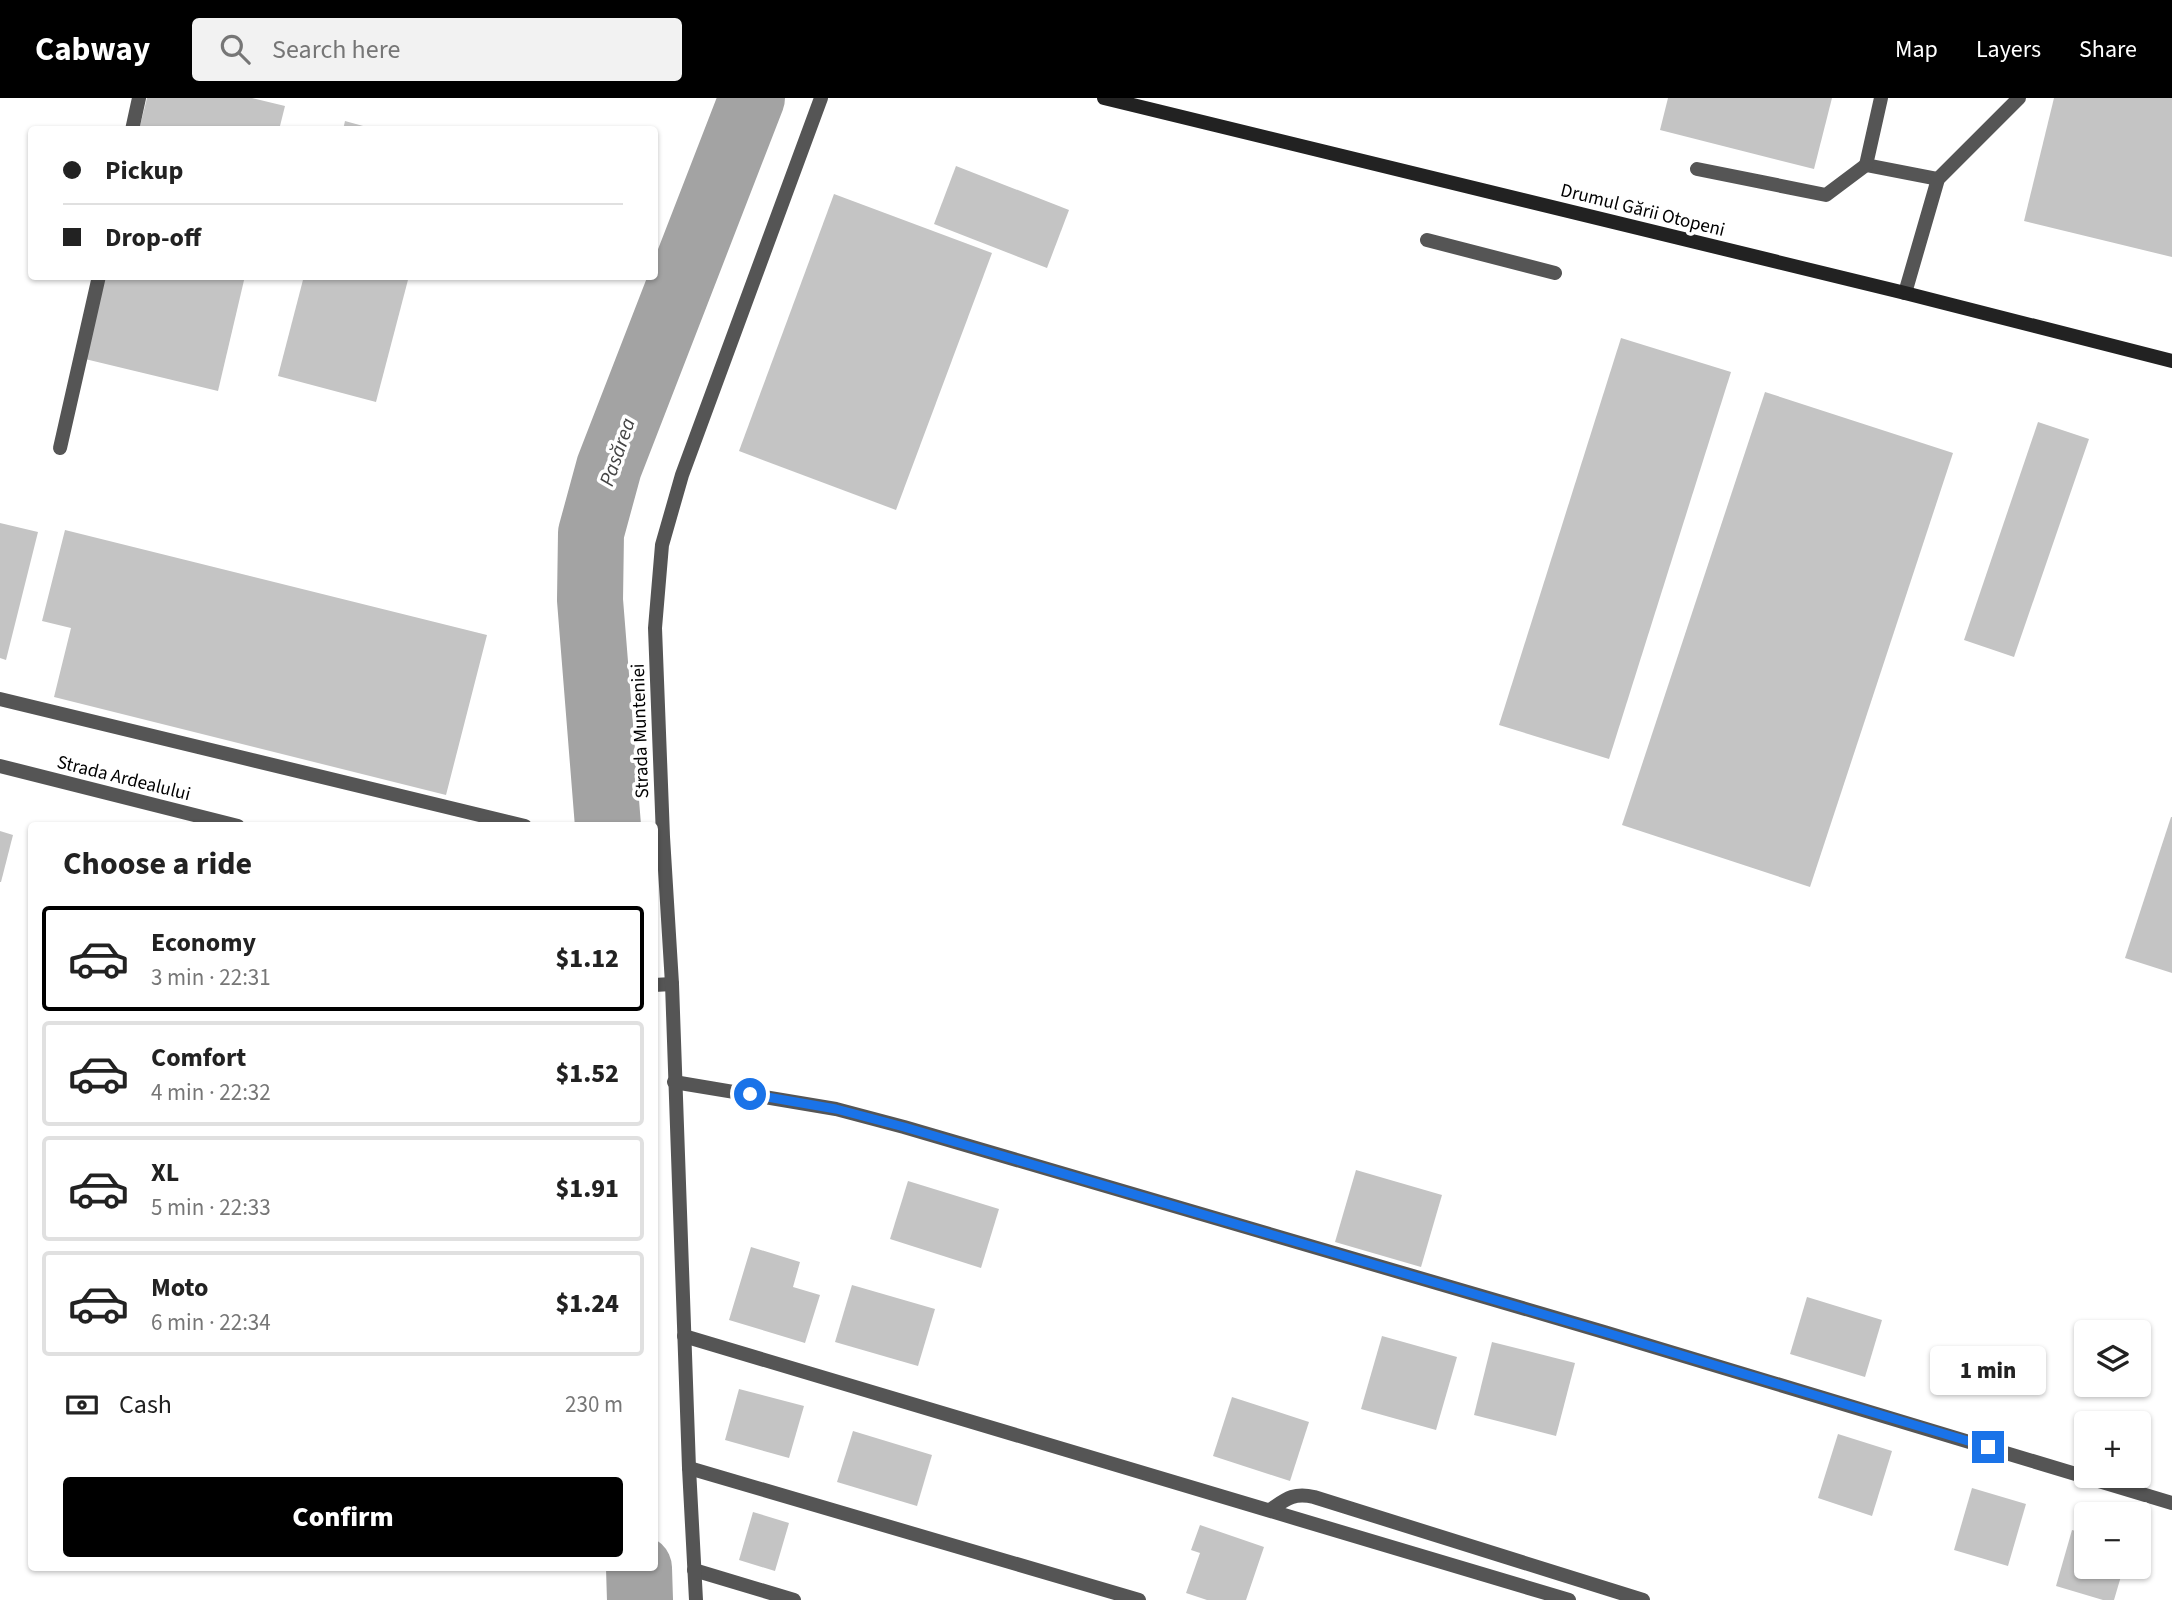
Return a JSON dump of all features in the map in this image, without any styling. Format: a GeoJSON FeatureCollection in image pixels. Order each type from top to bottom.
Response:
{"type":"FeatureCollection","features":[{"type":"Feature","properties":{"kind":"main road","name":"Drumul Gării Otopeni"},"geometry":{"type":"LineString","coordinates":[[1104,98],[1905,293],[2172,361]]}},
{"type":"Feature","properties":{"kind":"street"},"geometry":{"type":"LineString","coordinates":[[133,126],[139,98]]}},
{"type":"Feature","properties":{"kind":"street","name":"Strada Munteniei"},"geometry":{"type":"LineString","coordinates":[[696,1600],[672,984],[659,837],[654,628],[662,545],[682,475],[821,98]]}},
{"type":"Feature","properties":{"kind":"street"},"geometry":{"type":"LineString","coordinates":[[1697,170],[1826,195],[1866,165],[1881,98]]}},
{"type":"Feature","properties":{"kind":"street"},"geometry":{"type":"LineString","coordinates":[[1905,293],[1938,179],[2019,98]]}},
{"type":"Feature","properties":{"kind":"street"},"geometry":{"type":"LineString","coordinates":[[1866,165],[1938,179]]}},
{"type":"Feature","properties":{"kind":"street"},"geometry":{"type":"LineString","coordinates":[[1427,240],[1555,273]]}},
{"type":"Feature","properties":{"kind":"street"},"geometry":{"type":"LineString","coordinates":[[60,448],[98,280]]}},
{"type":"Feature","properties":{"kind":"street"},"geometry":{"type":"LineString","coordinates":[[0,698],[509,822]]}},
{"type":"Feature","properties":{"kind":"street","name":"Strada Ardealului"},"geometry":{"type":"LineString","coordinates":[[0,766],[222,822]]}},
{"type":"Feature","properties":{"kind":"street"},"geometry":{"type":"LineString","coordinates":[[658,985],[672,984]]}},
{"type":"Feature","properties":{"kind":"street"},"geometry":{"type":"LineString","coordinates":[[674,1082],[836,1109],[904,1127],[1604,1332],[2172,1503]]}},
{"type":"Feature","properties":{"kind":"street"},"geometry":{"type":"LineString","coordinates":[[684,1336],[1569,1600]]}},
{"type":"Feature","properties":{"kind":"street"},"geometry":{"type":"LineString","coordinates":[[689,1468],[1139,1600]]}},
{"type":"Feature","properties":{"kind":"street"},"geometry":{"type":"LineString","coordinates":[[1270,1510],[1290,1495],[1302,1494],[1643,1600]]}},
{"type":"Feature","properties":{"kind":"street"},"geometry":{"type":"LineString","coordinates":[[694,1570],[794,1600]]}},
{"type":"Feature","properties":{"kind":"building"},"geometry":{"type":"Polygon","coordinates":[[[147,98],[252,98],[285,106],[280,126],[140,126],[147,98]]]}},
{"type":"Feature","properties":{"kind":"building"},"geometry":{"type":"Polygon","coordinates":[[[1668,98],[1832,98],[1814,169],[1660,130],[1668,98]]]}},
{"type":"Feature","properties":{"kind":"building"},"geometry":{"type":"Polygon","coordinates":[[[2054,98],[2172,98],[2172,257],[2024,221],[2054,98]]]}},
{"type":"Feature","properties":{"kind":"building"},"geometry":{"type":"Polygon","coordinates":[[[345,121],[363,126],[344,126],[345,121]]]}},
{"type":"Feature","properties":{"kind":"building"},"geometry":{"type":"Polygon","coordinates":[[[956,166],[1069,210],[1047,268],[934,224],[956,166]]]}},
{"type":"Feature","properties":{"kind":"building"},"geometry":{"type":"Polygon","coordinates":[[[834,194],[992,253],[896,510],[739,451],[834,194]]]}},
{"type":"Feature","properties":{"kind":"building"},"geometry":{"type":"Polygon","coordinates":[[[103,280],[244,280],[218,391],[85,359],[103,280]]]}},
{"type":"Feature","properties":{"kind":"building"},"geometry":{"type":"Polygon","coordinates":[[[303,280],[408,280],[376,402],[278,376],[303,280]]]}},
{"type":"Feature","properties":{"kind":"building"},"geometry":{"type":"Polygon","coordinates":[[[1621,338],[1731,372],[1609,759],[1499,725],[1621,338]]]}},
{"type":"Feature","properties":{"kind":"building"},"geometry":{"type":"Polygon","coordinates":[[[1765,392],[1953,453],[1810,887],[1622,825],[1765,392]]]}},
{"type":"Feature","properties":{"kind":"building"},"geometry":{"type":"Polygon","coordinates":[[[2038,422],[2089,439],[2014,657],[1964,640],[2038,422]]]}},
{"type":"Feature","properties":{"kind":"building"},"geometry":{"type":"Polygon","coordinates":[[[0,523],[38,532],[6,660],[0,658],[0,523]]]}},
{"type":"Feature","properties":{"kind":"building"},"geometry":{"type":"Polygon","coordinates":[[[65,530],[487,635],[446,795],[54,697],[71,628],[42,621],[65,530]]]}},
{"type":"Feature","properties":{"kind":"building"},"geometry":{"type":"Polygon","coordinates":[[[2172,817],[2172,973],[2125,958],[2172,817]]]}},
{"type":"Feature","properties":{"kind":"building"},"geometry":{"type":"Polygon","coordinates":[[[0,831],[13,835],[1,882],[0,882],[0,831]]]}},
{"type":"Feature","properties":{"kind":"building"},"geometry":{"type":"Polygon","coordinates":[[[1356,1170],[1442,1195],[1421,1267],[1335,1242],[1356,1170]]]}},
{"type":"Feature","properties":{"kind":"building"},"geometry":{"type":"Polygon","coordinates":[[[908,1181],[999,1209],[981,1268],[890,1239],[908,1181]]]}},
{"type":"Feature","properties":{"kind":"building"},"geometry":{"type":"Polygon","coordinates":[[[751,1247],[800,1262],[793,1287],[820,1295],[805,1343],[729,1320],[751,1247]]]}},
{"type":"Feature","properties":{"kind":"building"},"geometry":{"type":"Polygon","coordinates":[[[852,1285],[935,1309],[918,1366],[835,1342],[852,1285]]]}},
{"type":"Feature","properties":{"kind":"building"},"geometry":{"type":"Polygon","coordinates":[[[1807,1297],[1882,1320],[1865,1377],[1790,1354],[1807,1297]]]}},
{"type":"Feature","properties":{"kind":"building"},"geometry":{"type":"Polygon","coordinates":[[[1382,1336],[1457,1357],[1436,1430],[1361,1409],[1382,1336]]]}},
{"type":"Feature","properties":{"kind":"building"},"geometry":{"type":"Polygon","coordinates":[[[1492,1342],[1575,1363],[1556,1436],[1474,1415],[1492,1342]]]}},
{"type":"Feature","properties":{"kind":"building"},"geometry":{"type":"Polygon","coordinates":[[[739,1389],[804,1406],[789,1458],[725,1440],[739,1389]]]}},
{"type":"Feature","properties":{"kind":"building"},"geometry":{"type":"Polygon","coordinates":[[[1232,1397],[1309,1422],[1290,1481],[1213,1456],[1232,1397]]]}},
{"type":"Feature","properties":{"kind":"building"},"geometry":{"type":"Polygon","coordinates":[[[853,1431],[932,1455],[917,1506],[837,1482],[853,1431]]]}},
{"type":"Feature","properties":{"kind":"building"},"geometry":{"type":"Polygon","coordinates":[[[1838,1434],[1892,1451],[1872,1516],[1818,1498],[1838,1434]]]}},
{"type":"Feature","properties":{"kind":"building"},"geometry":{"type":"Polygon","coordinates":[[[1972,1488],[2026,1504],[2008,1566],[1954,1550],[1972,1488]]]}},
{"type":"Feature","properties":{"kind":"building"},"geometry":{"type":"Polygon","coordinates":[[[753,1512],[789,1523],[775,1571],[739,1560],[753,1512]]]}},
{"type":"Feature","properties":{"kind":"building"},"geometry":{"type":"Polygon","coordinates":[[[1200,1525],[1264,1547],[1246,1600],[1207,1600],[1186,1593],[1200,1553],[1191,1550],[1200,1525]]]}},
{"type":"Feature","properties":{"kind":"building"},"geometry":{"type":"Polygon","coordinates":[[[2072,1530],[2074,1579],[2120,1579],[2114,1600],[2103,1600],[2056,1586],[2072,1530]]]}},
{"type":"Feature","properties":{"kind":"waterway","name":"Pasărea"},"geometry":{"type":"LineString","coordinates":[[608,822],[590,600],[591,533],[609,467],[752,98]]}},
{"type":"Feature","properties":{"kind":"waterway","name":"Pasărea"},"geometry":{"type":"LineString","coordinates":[[639,1571],[640,1600]]}},
{"type":"Feature","properties":{"kind":"route"},"geometry":{"type":"LineString","coordinates":[[750,1094],[836,1109],[904,1127],[1988,1447]]}}]}
